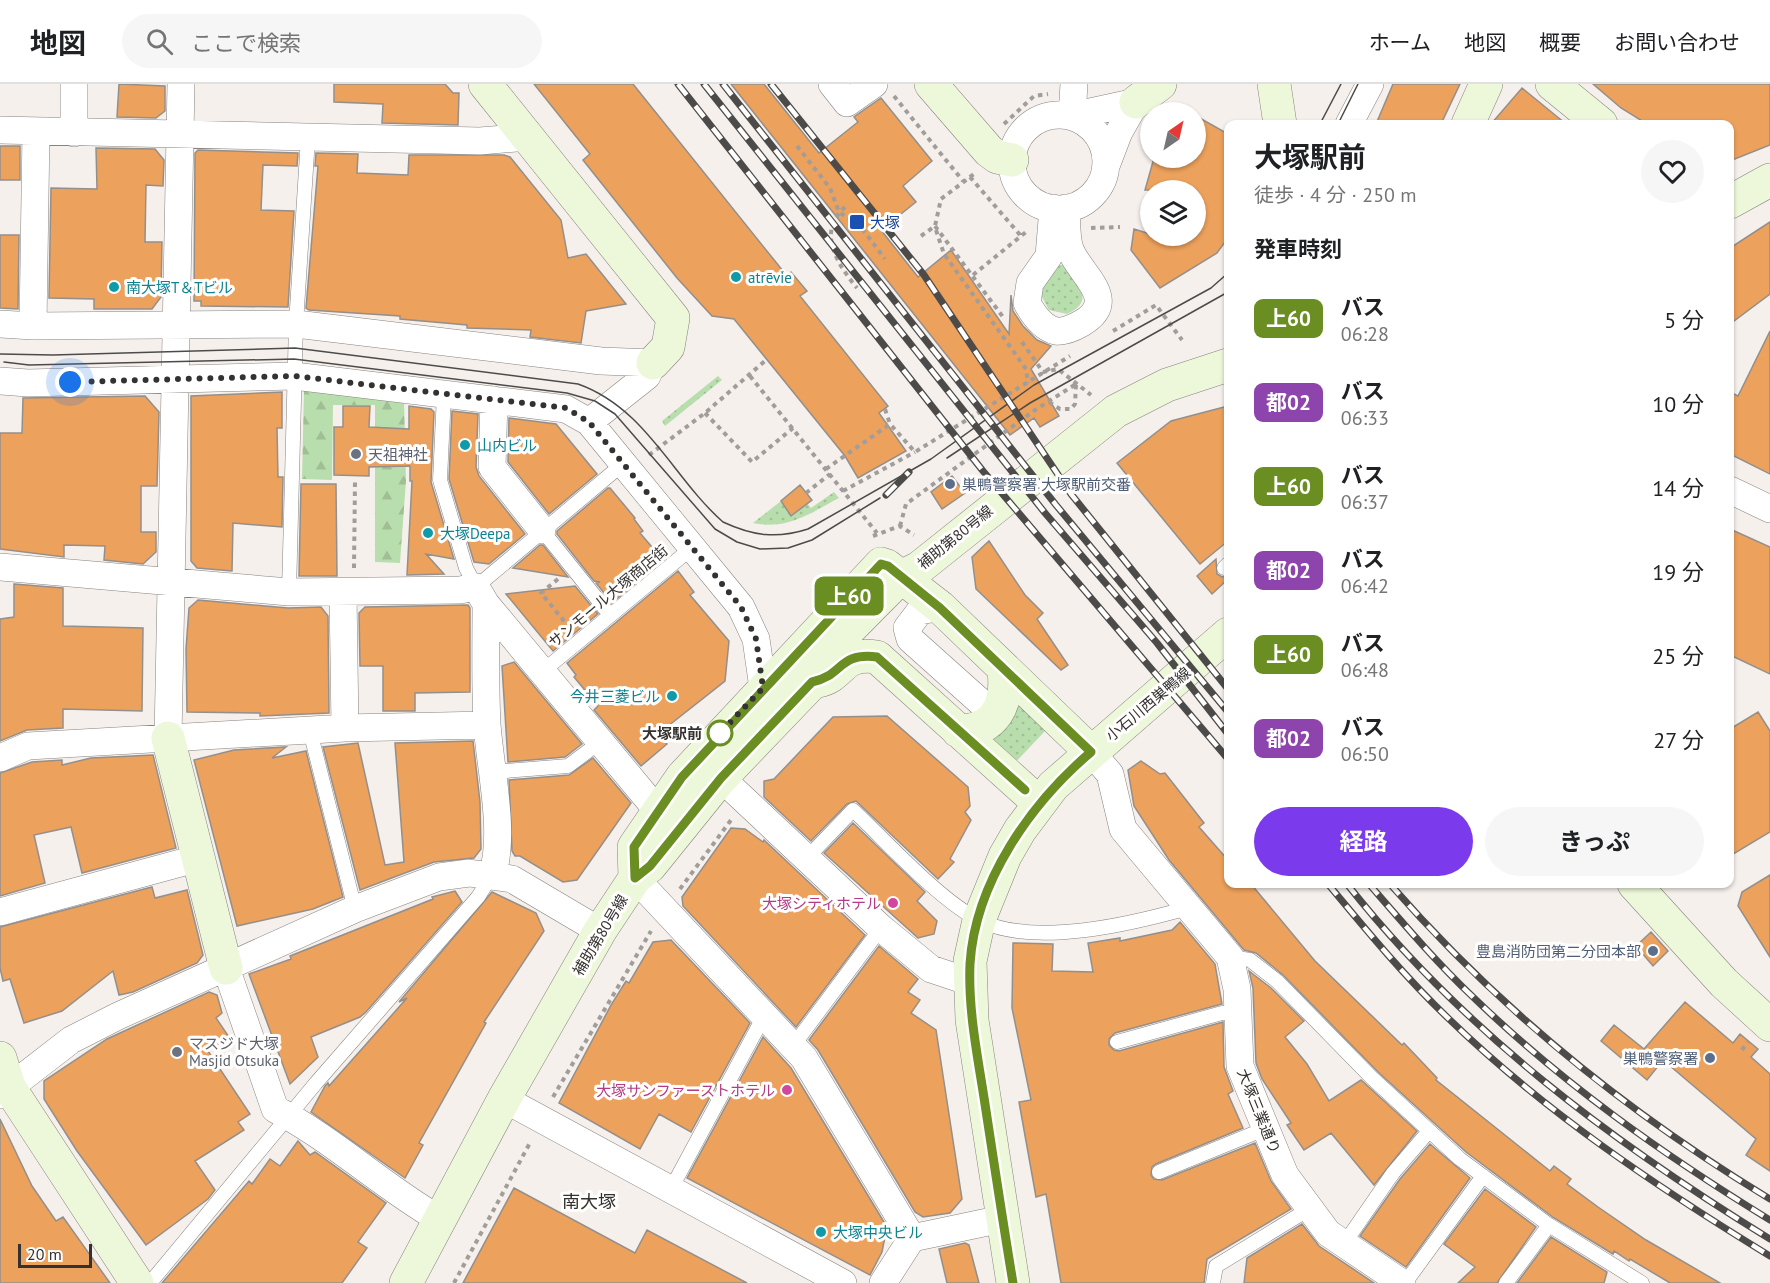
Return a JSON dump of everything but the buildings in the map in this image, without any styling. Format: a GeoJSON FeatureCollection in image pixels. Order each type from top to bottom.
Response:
{"type":"FeatureCollection","features":[{"type":"Feature","properties":{"kind":"street"},"geometry":{"type":"LineString","coordinates":[[74,84],[74,133]]}},
{"type":"Feature","properties":{"kind":"street"},"geometry":{"type":"LineString","coordinates":[[181,84],[174,324],[175,380],[168,738],[226,968],[275,1109],[403,1198],[439,1219]]}},
{"type":"Feature","properties":{"kind":"street"},"geometry":{"type":"LineString","coordinates":[[485,84],[673,318],[668,347],[653,363],[647,376],[589,422]]}},
{"type":"Feature","properties":{"kind":"street"},"geometry":{"type":"LineString","coordinates":[[832,84],[848,103],[881,87]]}},
{"type":"Feature","properties":{"kind":"street"},"geometry":{"type":"LineString","coordinates":[[931,84],[990,163],[1014,174],[1021,189],[1034,202],[1059,208],[1088,199],[1097,189],[1119,132],[1148,93]]}},
{"type":"Feature","properties":{"kind":"street"},"geometry":{"type":"LineString","coordinates":[[1072,116],[1074,84]]}},
{"type":"Feature","properties":{"kind":"street"},"geometry":{"type":"LineString","coordinates":[[1274,84],[1279,120]]}},
{"type":"Feature","properties":{"kind":"street"},"geometry":{"type":"LineString","coordinates":[[1352,120],[1370,84]]}},
{"type":"Feature","properties":{"kind":"street"},"geometry":{"type":"LineString","coordinates":[[1470,120],[1486,84]]}},
{"type":"Feature","properties":{"kind":"street"},"geometry":{"type":"LineString","coordinates":[[1552,84],[1596,120]]}},
{"type":"Feature","properties":{"kind":"street"},"geometry":{"type":"LineString","coordinates":[[990,163],[1015,146],[1027,129],[1046,118],[1072,116],[1148,93]]}},
{"type":"Feature","properties":{"kind":"street"},"geometry":{"type":"LineString","coordinates":[[1072,116],[1097,131],[1104,145],[1105,169]]}},
{"type":"Feature","properties":{"kind":"street"},"geometry":{"type":"LineString","coordinates":[[0,130],[480,141],[528,137]]}},
{"type":"Feature","properties":{"kind":"street"},"geometry":{"type":"LineString","coordinates":[[33,326],[36,131]]}},
{"type":"Feature","properties":{"kind":"street"},"geometry":{"type":"LineString","coordinates":[[1734,200],[1770,180]]}},
{"type":"Feature","properties":{"kind":"street"},"geometry":{"type":"LineString","coordinates":[[0,324],[33,326],[296,324],[601,361],[653,363]]}},
{"type":"Feature","properties":{"kind":"street","name":"補助第80号線"},"geometry":{"type":"LineString","coordinates":[[406,1283],[504,1099],[600,931],[635,878],[650,866],[721,778],[812,682],[815,664],[864,611],[901,577],[919,568],[1116,411],[1167,385],[1224,366]]}},
{"type":"Feature","properties":{"kind":"street"},"geometry":{"type":"LineString","coordinates":[[0,381],[175,380],[294,376],[566,408],[589,422],[741,607],[750,623],[759,650],[763,688]]}},
{"type":"Feature","properties":{"kind":"street"},"geometry":{"type":"LineString","coordinates":[[494,400],[492,467],[542,530]]}},
{"type":"Feature","properties":{"kind":"street"},"geometry":{"type":"LineString","coordinates":[[1734,492],[1770,509]]}},
{"type":"Feature","properties":{"kind":"street"},"geometry":{"type":"LineString","coordinates":[[912,1238],[804,1058],[635,878],[634,847],[657,810],[701,754],[873,570],[881,564],[888,566],[940,608],[1091,752],[1110,774],[1123,829],[1230,957]]}},
{"type":"Feature","properties":{"kind":"street"},"geometry":{"type":"LineString","coordinates":[[0,567],[289,592],[460,590],[481,596],[657,810]]}},
{"type":"Feature","properties":{"kind":"street"},"geometry":{"type":"LineString","coordinates":[[344,592],[345,728]]}},
{"type":"Feature","properties":{"kind":"street"},"geometry":{"type":"LineString","coordinates":[[481,596],[487,725],[493,772],[497,860],[492,875]]}},
{"type":"Feature","properties":{"kind":"street"},"geometry":{"type":"LineString","coordinates":[[940,608],[920,611],[907,628],[910,639],[995,715]]}},
{"type":"Feature","properties":{"kind":"street"},"geometry":{"type":"LineString","coordinates":[[864,611],[860,628],[865,642],[877,657],[1039,803]]}},
{"type":"Feature","properties":{"kind":"street","name":"小石川西巣鴨線"},"geometry":{"type":"LineString","coordinates":[[1013,1283],[972,1020],[970,961],[979,920],[1005,856],[1039,803],[1068,772],[1224,637]]}},
{"type":"Feature","properties":{"kind":"street"},"geometry":{"type":"LineString","coordinates":[[812,682],[828,679],[852,658],[877,657]]}},
{"type":"Feature","properties":{"kind":"street"},"geometry":{"type":"LineString","coordinates":[[958,731],[978,729],[995,715],[1006,692],[1004,671]]}},
{"type":"Feature","properties":{"kind":"street"},"geometry":{"type":"LineString","coordinates":[[0,758],[28,746],[310,732],[345,728],[487,725]]}},
{"type":"Feature","properties":{"kind":"street"},"geometry":{"type":"LineString","coordinates":[[721,778],[881,928],[931,969],[970,982]]}},
{"type":"Feature","properties":{"kind":"street"},"geometry":{"type":"LineString","coordinates":[[0,912],[198,858]]}},
{"type":"Feature","properties":{"kind":"street"},"geometry":{"type":"LineString","coordinates":[[137,1283],[3,1080],[118,1016],[355,909],[439,877],[469,873],[512,879],[600,931]]}},
{"type":"Feature","properties":{"kind":"street"},"geometry":{"type":"LineString","coordinates":[[1638,888],[1724,983],[1770,1024]]}},
{"type":"Feature","properties":{"kind":"street","name":"大塚三業通り"},"geometry":{"type":"LineString","coordinates":[[1230,957],[1239,1013],[1240,1066],[1285,1175],[1328,1233],[1404,1283]]}},
{"type":"Feature","properties":{"kind":"street"},"geometry":{"type":"LineString","coordinates":[[504,1099],[843,1283]]}},
{"type":"Feature","properties":{"kind":"street"},"geometry":{"type":"LineString","coordinates":[[883,1283],[912,1238],[1002,1219]]}},
{"type":"Feature","properties":{"kind":"lane"},"geometry":{"type":"LineString","coordinates":[[289,592],[296,324],[308,138]]}},
{"type":"Feature","properties":{"kind":"lane"},"geometry":{"type":"LineString","coordinates":[[444,394],[440,480],[466,568],[481,596],[542,530],[624,467]]}},
{"type":"Feature","properties":{"kind":"lane"},"geometry":{"type":"LineString","coordinates":[[542,530],[610,615]]}},
{"type":"Feature","properties":{"kind":"lane","name":"サンモール大塚商店街"},"geometry":{"type":"LineString","coordinates":[[543,671],[693,547]]}},
{"type":"Feature","properties":{"kind":"lane"},"geometry":{"type":"LineString","coordinates":[[310,732],[355,909]]}},
{"type":"Feature","properties":{"kind":"lane"},"geometry":{"type":"LineString","coordinates":[[493,772],[568,766],[600,742]]}},
{"type":"Feature","properties":{"kind":"lane"},"geometry":{"type":"LineString","coordinates":[[806,859],[853,810],[943,894],[979,920],[1013,932],[1078,930],[1188,908]]}},
{"type":"Feature","properties":{"kind":"lane"},"geometry":{"type":"LineString","coordinates":[[150,1283],[288,1116],[478,897],[492,875]]}},
{"type":"Feature","properties":{"kind":"lane"},"geometry":{"type":"LineString","coordinates":[[793,1046],[881,928]]}},
{"type":"Feature","properties":{"kind":"lane"},"geometry":{"type":"LineString","coordinates":[[1230,957],[1250,960],[1277,981],[1372,1078],[1429,1131],[1483,1176],[1549,1225],[1642,1283]]}},
{"type":"Feature","properties":{"kind":"lane"},"geometry":{"type":"LineString","coordinates":[[1117,1042],[1222,1013],[1239,1013]]}},
{"type":"Feature","properties":{"kind":"lane"},"geometry":{"type":"LineString","coordinates":[[670,1189],[764,1016]]}},
{"type":"Feature","properties":{"kind":"lane"},"geometry":{"type":"LineString","coordinates":[[1160,1172],[1267,1128]]}},
{"type":"Feature","properties":{"kind":"lane"},"geometry":{"type":"LineString","coordinates":[[1344,1244],[1393,1173],[1429,1131]]}},
{"type":"Feature","properties":{"kind":"lane"},"geometry":{"type":"LineString","coordinates":[[1404,1283],[1483,1176]]}},
{"type":"Feature","properties":{"kind":"lane"},"geometry":{"type":"LineString","coordinates":[[1213,1283],[1216,1266],[1309,1209]]}},
{"type":"Feature","properties":{"kind":"lane"},"geometry":{"type":"LineString","coordinates":[[1506,1283],[1549,1225]]}},
{"type":"Feature","properties":{"kind":"lane"},"geometry":{"type":"LineString","coordinates":[[1615,1268],[1616,1283]]}},
{"type":"Feature","properties":{"kind":"path"},"geometry":{"type":"LineString","coordinates":[[881,87],[963,181]]}},
{"type":"Feature","properties":{"kind":"path"},"geometry":{"type":"LineString","coordinates":[[797,147],[830,188],[839,212],[860,226],[885,259]]}},
{"type":"Feature","properties":{"kind":"path"},"geometry":{"type":"LineString","coordinates":[[1021,236],[990,163],[941,198],[935,226],[944,254],[1026,369],[1028,383]]}},
{"type":"Feature","properties":{"kind":"path"},"geometry":{"type":"LineString","coordinates":[[845,207],[834,221],[830,240],[840,266],[857,288]]}},
{"type":"Feature","properties":{"kind":"path"},"geometry":{"type":"LineString","coordinates":[[921,236],[935,226]]}},
{"type":"Feature","properties":{"kind":"path"},"geometry":{"type":"LineString","coordinates":[[1089,228],[1120,227]]}},
{"type":"Feature","properties":{"kind":"path"},"geometry":{"type":"LineString","coordinates":[[973,275],[1030,229]]}},
{"type":"Feature","properties":{"kind":"path"},"geometry":{"type":"LineString","coordinates":[[1156,305],[1182,339]]}},
{"type":"Feature","properties":{"kind":"path"},"geometry":{"type":"LineString","coordinates":[[624,467],[705,413],[766,360]]}},
{"type":"Feature","properties":{"kind":"path"},"geometry":{"type":"LineString","coordinates":[[843,491],[915,452],[1043,372]]}},
{"type":"Feature","properties":{"kind":"path"},"geometry":{"type":"LineString","coordinates":[[750,376],[876,533],[900,526],[918,538]]}},
{"type":"Feature","properties":{"kind":"path"},"geometry":{"type":"LineString","coordinates":[[900,526],[906,504],[1049,402],[1076,384],[1075,404],[1071,410],[1060,409],[1049,402]]}},
{"type":"Feature","properties":{"kind":"path"},"geometry":{"type":"LineString","coordinates":[[885,409],[890,424],[915,452]]}},
{"type":"Feature","properties":{"kind":"path"},"geometry":{"type":"LineString","coordinates":[[705,413],[752,462],[793,428]]}},
{"type":"Feature","properties":{"kind":"path"},"geometry":{"type":"LineString","coordinates":[[826,469],[890,424]]}},
{"type":"Feature","properties":{"kind":"path"},"geometry":{"type":"LineString","coordinates":[[806,493],[830,474]]}},
{"type":"Feature","properties":{"kind":"path"},"geometry":{"type":"LineString","coordinates":[[354,561],[355,481]]}},
{"type":"Feature","properties":{"kind":"path"},"geometry":{"type":"LineString","coordinates":[[573,568],[541,593],[580,640]]}},
{"type":"Feature","properties":{"kind":"path"},"geometry":{"type":"LineString","coordinates":[[454,1283],[542,1119],[648,932],[656,929],[665,912],[745,802]]}},
{"type":"Feature","properties":{"kind":"green space"},"geometry":{"type":"Polygon","coordinates":[[[1058,265],[1063,265],[1074,278],[1083,297],[1076,309],[1067,314],[1049,310],[1041,295],[1042,287],[1058,265]]]}},
{"type":"Feature","properties":{"kind":"green space"},"geometry":{"type":"Polygon","coordinates":[[[718,376],[722,380],[665,426],[662,421],[718,376]]]}},
{"type":"Feature","properties":{"kind":"green space"},"geometry":{"type":"Polygon","coordinates":[[[304,390],[404,400],[406,481],[400,563],[375,562],[375,405],[333,405],[332,480],[302,479],[304,390]]]}},
{"type":"Feature","properties":{"kind":"green space"},"geometry":{"type":"Polygon","coordinates":[[[834,492],[839,498],[798,519],[766,525],[753,523],[781,501],[792,516],[807,503],[811,508],[834,492]]]}},
{"type":"Feature","properties":{"kind":"green space"},"geometry":{"type":"Polygon","coordinates":[[[1016,701],[1046,730],[1012,766],[984,735],[1016,701]]]}},
{"type":"Feature","properties":{"kind":"tram line"},"geometry":{"type":"LineString","coordinates":[[1322,120],[1341,84]]}},
{"type":"Feature","properties":{"kind":"tram line"},"geometry":{"type":"LineString","coordinates":[[1340,120],[1358,84]]}},
{"type":"Feature","properties":{"kind":"tram line"},"geometry":{"type":"LineString","coordinates":[[0,354],[53,355],[295,348],[578,384],[602,395],[641,427],[705,504],[723,522],[755,533],[775,535],[808,529],[931,459],[1034,385],[1211,288],[1224,277]]}},
{"type":"Feature","properties":{"kind":"tram line"},"geometry":{"type":"LineString","coordinates":[[947,458],[1030,403],[1224,294]]}},
{"type":"Feature","properties":{"kind":"tram line"},"geometry":{"type":"LineString","coordinates":[[4,362],[29,365],[294,359],[567,393],[595,401],[615,414],[715,529],[737,542],[760,549],[788,548],[812,540],[880,498]]}},
{"type":"Feature","properties":{"kind":"railway"},"geometry":{"type":"LineString","coordinates":[[678,84],[983,471],[1224,754]]}},
{"type":"Feature","properties":{"kind":"railway"},"geometry":{"type":"LineString","coordinates":[[704,84],[1045,513],[1157,643],[1224,729]]}},
{"type":"Feature","properties":{"kind":"railway"},"geometry":{"type":"LineString","coordinates":[[723,84],[1056,505],[1224,707]]}},
{"type":"Feature","properties":{"kind":"railway"},"geometry":{"type":"LineString","coordinates":[[771,84],[924,275],[1071,494],[1224,684]]}},
{"type":"Feature","properties":{"kind":"railway"},"geometry":{"type":"LineString","coordinates":[[886,495],[909,472]]}},
{"type":"Feature","properties":{"kind":"railway"},"geometry":{"type":"LineString","coordinates":[[1331,888],[1417,987],[1524,1086],[1644,1175],[1770,1256]]}},
{"type":"Feature","properties":{"kind":"railway"},"geometry":{"type":"LineString","coordinates":[[1350,888],[1440,988],[1543,1080],[1597,1123],[1654,1163],[1770,1239]]}},
{"type":"Feature","properties":{"kind":"railway"},"geometry":{"type":"LineString","coordinates":[[1373,888],[1459,984],[1542,1059],[1653,1144],[1770,1220]]}},
{"type":"Feature","properties":{"kind":"railway"},"geometry":{"type":"LineString","coordinates":[[1394,888],[1476,974],[1567,1056],[1665,1131],[1770,1199]]}},
{"type":"Feature","properties":{"kind":"bus line","name":"上60"},"geometry":{"type":"LineString","coordinates":[[1013,1283],[972,1020],[970,961],[979,920],[990,888],[1020,830],[1053,786],[1091,752],[940,608],[888,566],[881,564],[701,754],[657,810],[634,847],[635,878],[650,866],[721,778],[812,682],[828,679],[848,660],[864,656],[877,657],[1025,790]]}},
{"type":"Feature","properties":{"kind":"place","name":"大塚"},"geometry":{"type":"Point","coordinates":[857,222]}},
{"type":"Feature","properties":{"kind":"place","name":"atrēvie"},"geometry":{"type":"Point","coordinates":[736,277]}},
{"type":"Feature","properties":{"kind":"place","name":"南大塚T＆Tビル"},"geometry":{"type":"Point","coordinates":[114,287]}},
{"type":"Feature","properties":{"kind":"place","name":"山内ビル"},"geometry":{"type":"Point","coordinates":[465,445]}},
{"type":"Feature","properties":{"kind":"place","name":"天祖神社"},"geometry":{"type":"Point","coordinates":[356,454]}},
{"type":"Feature","properties":{"kind":"place","name":"巣鴨警察署 大塚駅前交番"},"geometry":{"type":"Point","coordinates":[950,484]}},
{"type":"Feature","properties":{"kind":"place","name":"大塚Deepa"},"geometry":{"type":"Point","coordinates":[428,533]}},
{"type":"Feature","properties":{"kind":"place","name":"今井三菱ビル"},"geometry":{"type":"Point","coordinates":[672,696]}},
{"type":"Feature","properties":{"kind":"place","name":"大塚駅前"},"geometry":{"type":"Point","coordinates":[720,733]}},
{"type":"Feature","properties":{"kind":"place","name":"大塚シティホテル"},"geometry":{"type":"Point","coordinates":[893,903]}},
{"type":"Feature","properties":{"kind":"place","name":"豊島消防団第二分団本部"},"geometry":{"type":"Point","coordinates":[1653,951]}},
{"type":"Feature","properties":{"kind":"place","name":"マスジド大塚 Masjid Otsuka"},"geometry":{"type":"Point","coordinates":[177,1052]}},
{"type":"Feature","properties":{"kind":"place","name":"巣鴨警察署"},"geometry":{"type":"Point","coordinates":[1710,1058]}},
{"type":"Feature","properties":{"kind":"place","name":"大塚サンファーストホテル"},"geometry":{"type":"Point","coordinates":[787,1090]}},
{"type":"Feature","properties":{"kind":"place","name":"大塚中央ビル"},"geometry":{"type":"Point","coordinates":[821,1232]}},
{"type":"Feature","properties":{"kind":"district","name":"南大塚"},"geometry":{"type":"Point","coordinates":[589,1201]}},
{"type":"Feature","properties":{"kind":"route"},"geometry":{"type":"LineString","coordinates":[[70,382],[294,376],[566,408],[579,414],[589,422],[693,547],[741,607],[750,623],[759,650],[763,688],[720,733]]}}]}
